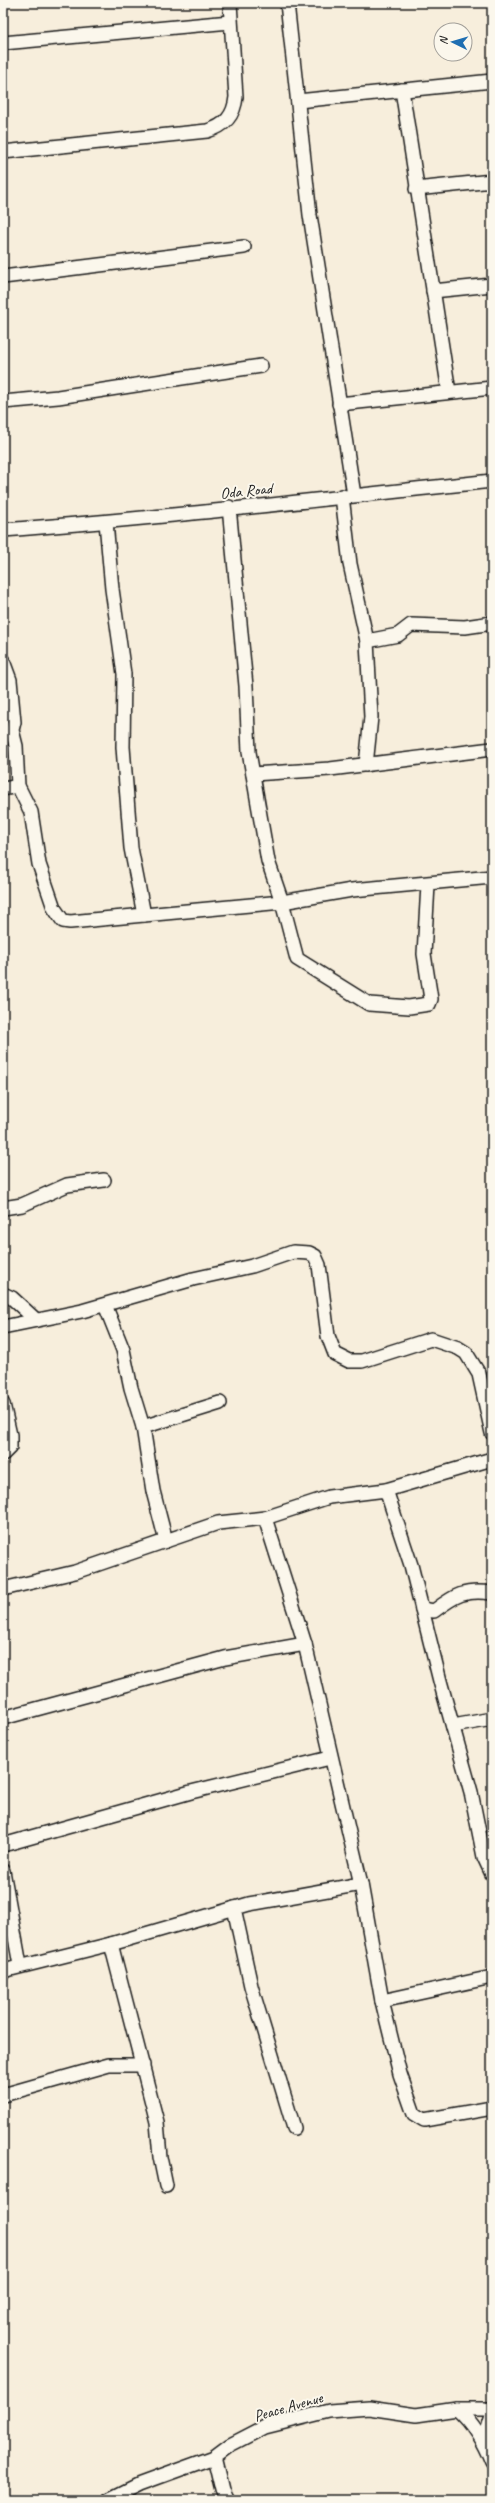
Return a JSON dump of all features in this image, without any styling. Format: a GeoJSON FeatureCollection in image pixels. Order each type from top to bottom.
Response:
{"type":"FeatureCollection","features":[{"type":"Feature","properties":{"kind":"street"},"geometry":{"type":"LineString","coordinates":[[3,152],[216,128],[231,116],[236,97],[230,22],[230,3]]}},
{"type":"Feature","properties":{"kind":"street"},"geometry":{"type":"LineString","coordinates":[[286,3],[310,215],[339,404],[348,496],[350,564],[367,641],[371,717],[366,765]]}},
{"type":"Feature","properties":{"kind":"street"},"geometry":{"type":"LineString","coordinates":[[3,43],[230,22]]}},
{"type":"Feature","properties":{"kind":"street"},"geometry":{"type":"LineString","coordinates":[[298,100],[492,81]]}},
{"type":"Feature","properties":{"kind":"street"},"geometry":{"type":"LineString","coordinates":[[402,90],[416,189],[449,392]]}},
{"type":"Feature","properties":{"kind":"street"},"geometry":{"type":"LineString","coordinates":[[416,189],[492,181]]}},
{"type":"Feature","properties":{"kind":"street"},"geometry":{"type":"LineString","coordinates":[[3,276],[244,247]]}},
{"type":"Feature","properties":{"kind":"street"},"geometry":{"type":"LineString","coordinates":[[433,291],[492,285]]}},
{"type":"Feature","properties":{"kind":"street"},"geometry":{"type":"LineString","coordinates":[[3,402],[58,397],[262,366]]}},
{"type":"Feature","properties":{"kind":"street"},"geometry":{"type":"LineString","coordinates":[[339,404],[492,388]]}},
{"type":"Feature","properties":{"kind":"street","name":"Oda Road"},"geometry":{"type":"LineString","coordinates":[[3,530],[106,522],[229,507],[492,481]]}},
{"type":"Feature","properties":{"kind":"street"},"geometry":{"type":"LineString","coordinates":[[229,507],[246,686],[249,752],[268,861],[282,902],[296,954],[304,965],[369,1004],[416,1006],[429,1004],[431,999],[424,947],[428,884]]}},
{"type":"Feature","properties":{"kind":"street"},"geometry":{"type":"LineString","coordinates":[[106,522],[112,589],[124,674],[123,747],[131,848],[144,915]]}},
{"type":"Feature","properties":{"kind":"street"},"geometry":{"type":"LineString","coordinates":[[367,641],[398,635],[411,625],[465,627],[492,623]]}},
{"type":"Feature","properties":{"kind":"street"},"geometry":{"type":"LineString","coordinates":[[3,661],[14,722],[12,730],[16,746],[18,786],[30,812],[39,864],[58,917],[70,922],[282,902],[352,890],[492,877]]}},
{"type":"Feature","properties":{"kind":"street"},"geometry":{"type":"LineString","coordinates":[[253,774],[366,765],[492,749]]}},
{"type":"Feature","properties":{"kind":"street"},"geometry":{"type":"LineString","coordinates":[[3,789],[18,786]]}},
{"type":"Feature","properties":{"kind":"street"},"geometry":{"type":"LineString","coordinates":[[3,1208],[22,1205],[67,1185],[104,1180]]}},
{"type":"Feature","properties":{"kind":"street"},"geometry":{"type":"LineString","coordinates":[[3,1327],[105,1305],[193,1279],[252,1266],[283,1254],[309,1253],[314,1256],[319,1264],[328,1336],[331,1347],[338,1358],[349,1361],[362,1361],[431,1339],[458,1348],[466,1352],[480,1374],[492,1433]]}},
{"type":"Feature","properties":{"kind":"street"},"geometry":{"type":"LineString","coordinates":[[3,1294],[12,1298],[36,1320]]}},
{"type":"Feature","properties":{"kind":"street"},"geometry":{"type":"LineString","coordinates":[[105,1305],[123,1350],[131,1388],[143,1427],[152,1486],[166,1541]]}},
{"type":"Feature","properties":{"kind":"street"},"geometry":{"type":"LineString","coordinates":[[143,1427],[220,1403]]}},
{"type":"Feature","properties":{"kind":"street"},"geometry":{"type":"LineString","coordinates":[[3,1404],[10,1435],[10,1447],[3,1454]]}},
{"type":"Feature","properties":{"kind":"street"},"geometry":{"type":"LineString","coordinates":[[3,1589],[75,1572],[218,1522],[264,1518],[329,1497],[386,1490],[492,1459]]}},
{"type":"Feature","properties":{"kind":"street"},"geometry":{"type":"LineString","coordinates":[[386,1490],[404,1540],[492,1874]]}},
{"type":"Feature","properties":{"kind":"street"},"geometry":{"type":"LineString","coordinates":[[264,1518],[305,1644],[330,1758],[361,1884],[382,2001],[400,2074],[417,2118],[424,2120],[492,2108]]}},
{"type":"Feature","properties":{"kind":"street"},"geometry":{"type":"LineString","coordinates":[[422,1609],[434,1611],[455,1596],[468,1591],[492,1593]]}},
{"type":"Feature","properties":{"kind":"street"},"geometry":{"type":"LineString","coordinates":[[3,1718],[217,1660],[305,1644]]}},
{"type":"Feature","properties":{"kind":"street"},"geometry":{"type":"LineString","coordinates":[[453,1726],[492,1719]]}},
{"type":"Feature","properties":{"kind":"street"},"geometry":{"type":"LineString","coordinates":[[3,1846],[191,1792],[330,1758]]}},
{"type":"Feature","properties":{"kind":"street"},"geometry":{"type":"LineString","coordinates":[[3,1870],[20,1965]]}},
{"type":"Feature","properties":{"kind":"street"},"geometry":{"type":"LineString","coordinates":[[3,1970],[111,1944],[234,1908],[361,1884]]}},
{"type":"Feature","properties":{"kind":"street"},"geometry":{"type":"LineString","coordinates":[[234,1908],[251,1986],[294,2128]]}},
{"type":"Feature","properties":{"kind":"street"},"geometry":{"type":"LineString","coordinates":[[111,1944],[157,2122],[160,2157],[166,2186]]}},
{"type":"Feature","properties":{"kind":"street"},"geometry":{"type":"LineString","coordinates":[[382,2001],[492,1977]]}},
{"type":"Feature","properties":{"kind":"street"},"geometry":{"type":"LineString","coordinates":[[128,2065],[138,2049]]}},
{"type":"Feature","properties":{"kind":"street"},"geometry":{"type":"LineString","coordinates":[[3,2095],[109,2065],[142,2065]]}},
{"type":"Feature","properties":{"kind":"street","name":"Peace Avenue"},"geometry":{"type":"LineString","coordinates":[[108,2500],[140,2484],[214,2457],[230,2445],[265,2427],[328,2410],[369,2408],[416,2415],[457,2409],[492,2409]]}},
{"type":"Feature","properties":{"kind":"street"},"geometry":{"type":"LineString","coordinates":[[457,2409],[473,2424],[484,2441],[492,2462]]}},
{"type":"Feature","properties":{"kind":"street"},"geometry":{"type":"LineString","coordinates":[[484,2441],[492,2416]]}},
{"type":"Feature","properties":{"kind":"street"},"geometry":{"type":"LineString","coordinates":[[214,2457],[222,2490],[227,2500]]}}]}
